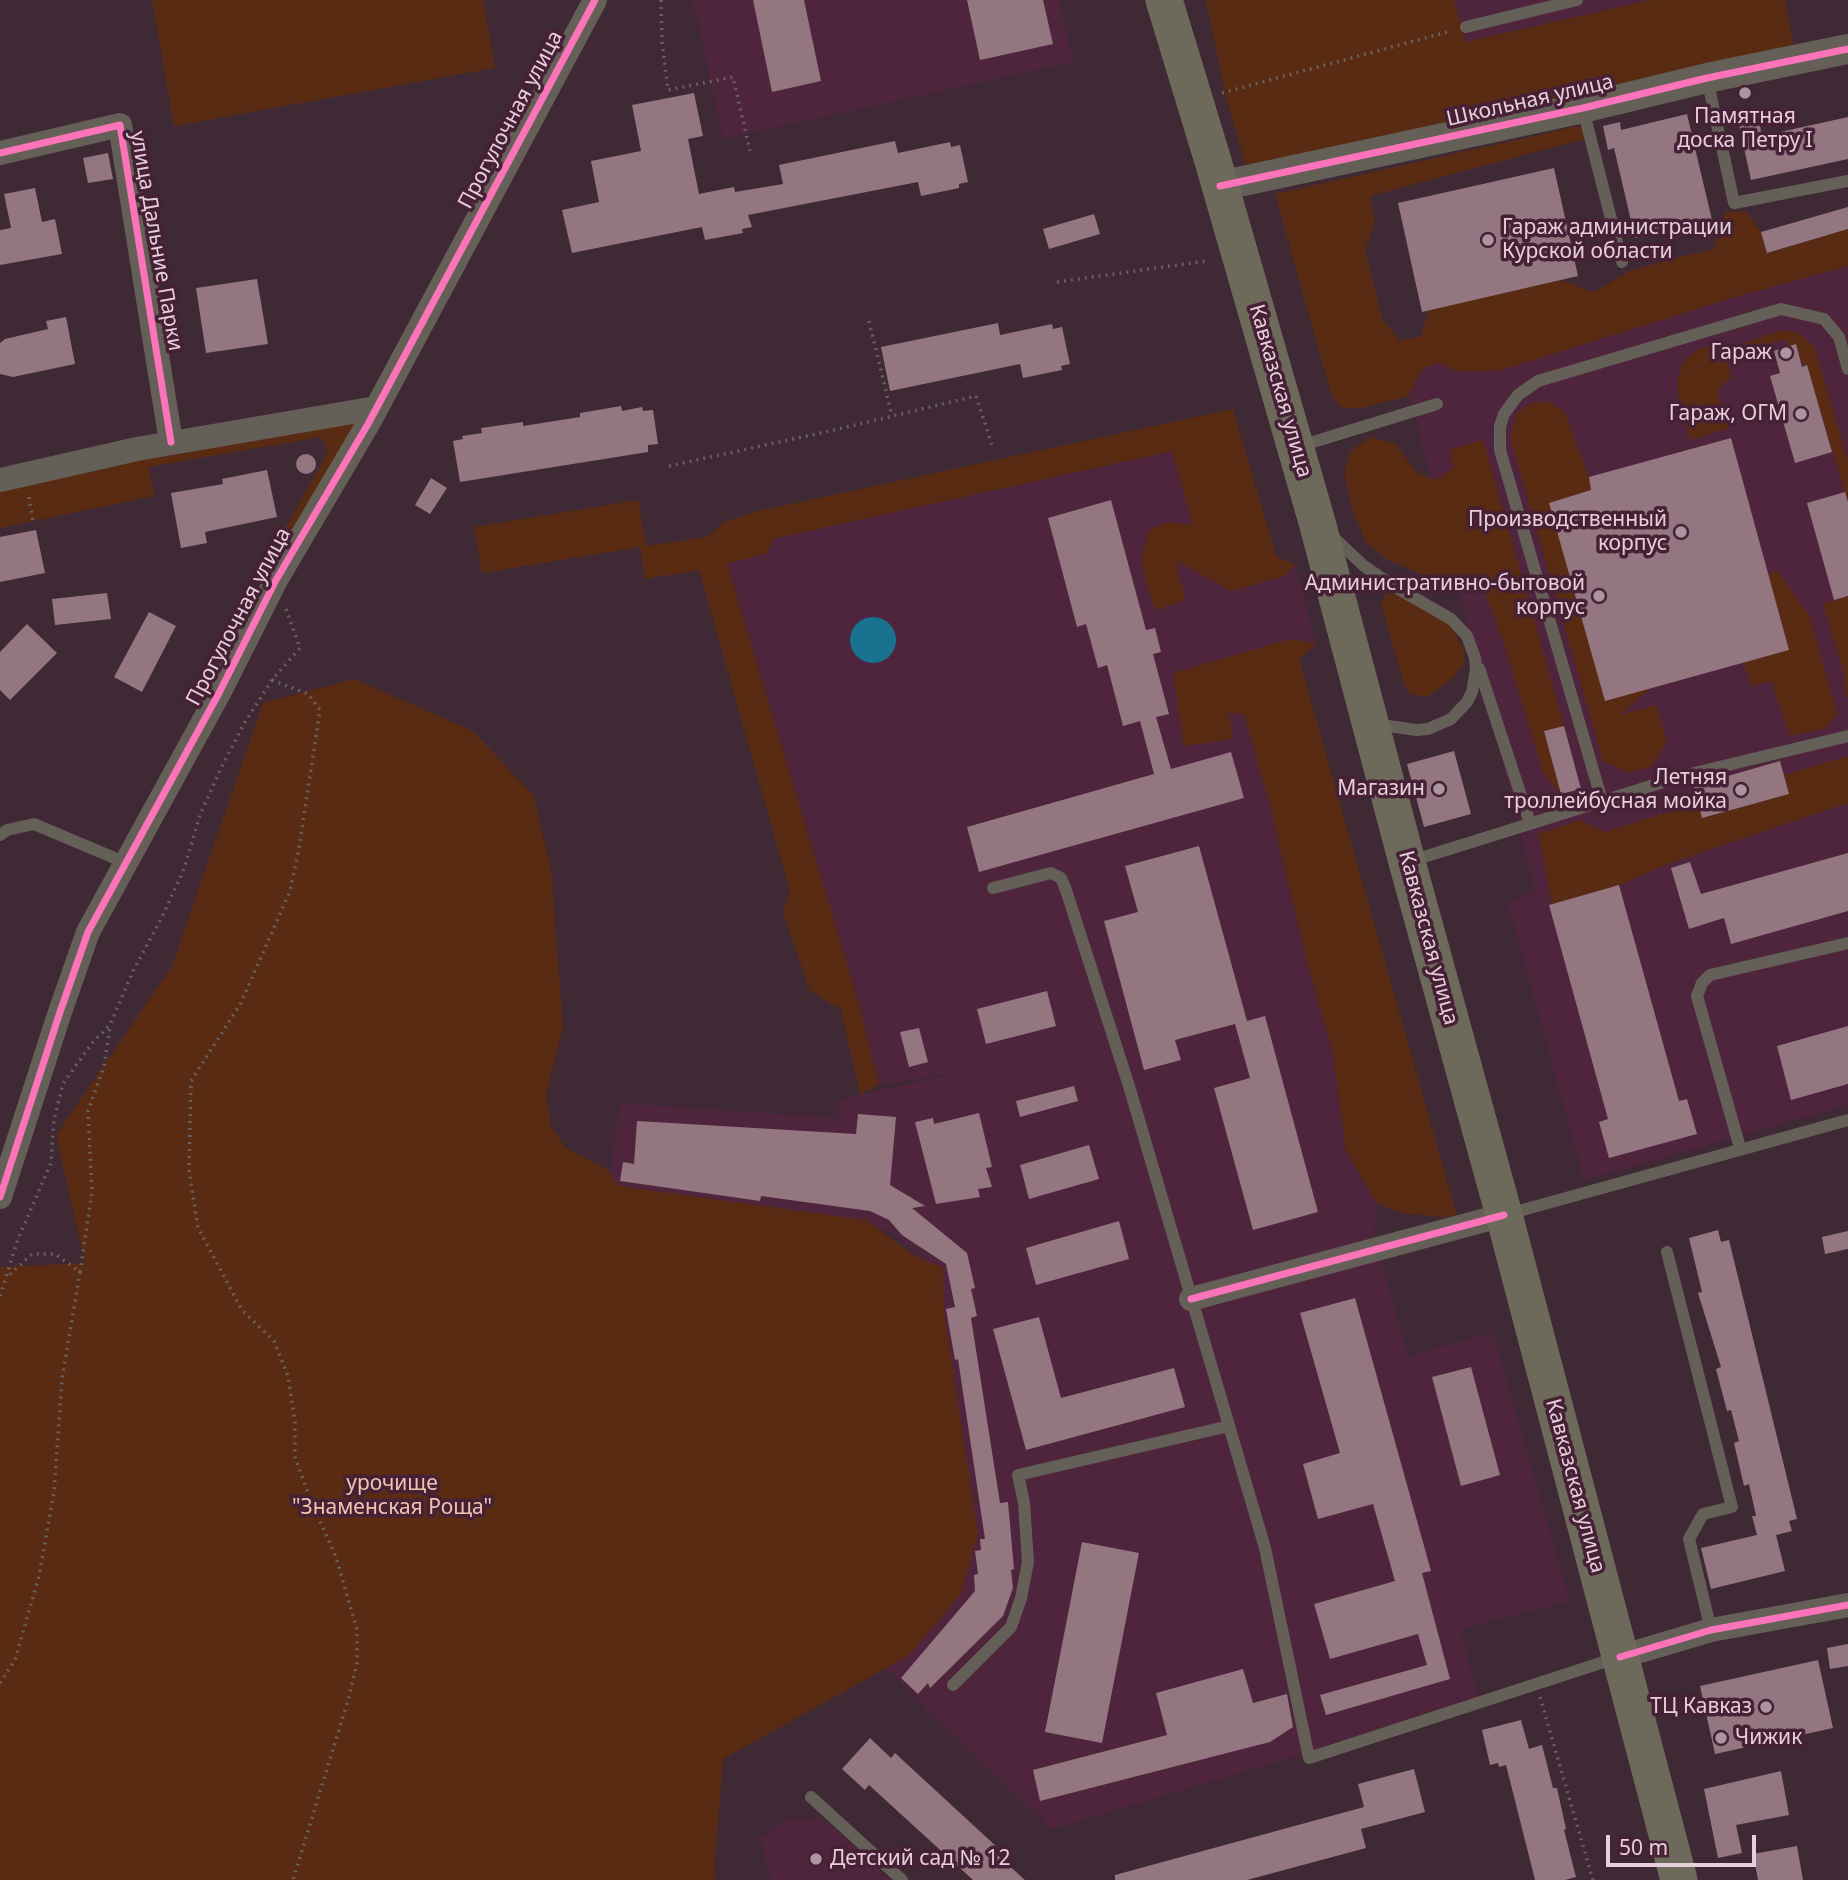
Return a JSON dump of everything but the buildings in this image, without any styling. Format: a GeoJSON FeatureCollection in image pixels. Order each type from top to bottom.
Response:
{"type":"FeatureCollection","features":[{"type":"Feature","properties":{"kind":"main road","name":"Кавказская улица"},"geometry":{"type":"LineString","coordinates":[[1164,0],[1317,522],[1504,1215],[1679,1880]]}},
{"type":"Feature","properties":{"kind":"street","name":"Прогулочная улица"},"geometry":{"type":"LineString","coordinates":[[2,1185],[88,932],[219,693],[276,580],[376,408],[502,176],[594,0]]}},
{"type":"Feature","properties":{"kind":"street","name":"Школьная улица"},"geometry":{"type":"LineString","coordinates":[[1220,186],[1848,49]]}},
{"type":"Feature","properties":{"kind":"street","name":"улица Дальние Парки"},"geometry":{"type":"LineString","coordinates":[[0,153],[120,125],[172,442]]}},
{"type":"Feature","properties":{"kind":"street"},"geometry":{"type":"LineString","coordinates":[[0,480],[172,442],[376,408]]}},
{"type":"Feature","properties":{"kind":"street"},"geometry":{"type":"LineString","coordinates":[[1191,1299],[1504,1215]]}},
{"type":"Feature","properties":{"kind":"street"},"geometry":{"type":"LineString","coordinates":[[1619,1657],[1711,1630],[1848,1605]]}},
{"type":"Feature","properties":{"kind":"lane"},"geometry":{"type":"LineString","coordinates":[[1466,27],[1577,0]]}},
{"type":"Feature","properties":{"kind":"lane"},"geometry":{"type":"LineString","coordinates":[[1707,78],[1734,203],[1848,181]]}},
{"type":"Feature","properties":{"kind":"lane"},"geometry":{"type":"LineString","coordinates":[[1583,108],[1622,262]]}},
{"type":"Feature","properties":{"kind":"lane"},"geometry":{"type":"LineString","coordinates":[[1602,801],[1500,450],[1500,426],[1504,414],[1518,395],[1538,382],[1782,309],[1824,319],[1839,337],[1848,369]]}},
{"type":"Feature","properties":{"kind":"lane"},"geometry":{"type":"LineString","coordinates":[[1296,448],[1437,404]]}},
{"type":"Feature","properties":{"kind":"lane"},"geometry":{"type":"LineString","coordinates":[[1317,522],[1364,566],[1451,619],[1467,636],[1530,823]]}},
{"type":"Feature","properties":{"kind":"lane"},"geometry":{"type":"LineString","coordinates":[[1371,723],[1416,730],[1428,729],[1451,719],[1472,692],[1475,658]]}},
{"type":"Feature","properties":{"kind":"lane"},"geometry":{"type":"LineString","coordinates":[[1407,862],[1686,775],[1848,736]]}},
{"type":"Feature","properties":{"kind":"lane"},"geometry":{"type":"LineString","coordinates":[[0,835],[7,830],[34,824],[124,862]]}},
{"type":"Feature","properties":{"kind":"lane"},"geometry":{"type":"LineString","coordinates":[[993,888],[1051,873],[1061,878],[1129,1086],[1265,1548],[1309,1758],[1619,1657]]}},
{"type":"Feature","properties":{"kind":"lane"},"geometry":{"type":"LineString","coordinates":[[1740,1148],[1698,996],[1702,983],[1710,975],[1848,943]]}},
{"type":"Feature","properties":{"kind":"lane"},"geometry":{"type":"LineString","coordinates":[[1504,1215],[1848,1120]]}},
{"type":"Feature","properties":{"kind":"lane"},"geometry":{"type":"LineString","coordinates":[[1667,1252],[1732,1507],[1703,1514],[1689,1539],[1711,1630]]}},
{"type":"Feature","properties":{"kind":"lane"},"geometry":{"type":"LineString","coordinates":[[953,1685],[1011,1627],[1021,1598],[1028,1562],[1024,1503],[1018,1475],[1228,1426]]}},
{"type":"Feature","properties":{"kind":"lane"},"geometry":{"type":"LineString","coordinates":[[811,1797],[902,1880]]}},
{"type":"Feature","properties":{"kind":"path"},"geometry":{"type":"LineString","coordinates":[[662,0],[662,42],[668,90],[733,77],[750,151]]}},
{"type":"Feature","properties":{"kind":"path"},"geometry":{"type":"LineString","coordinates":[[1195,102],[1466,27]]}},
{"type":"Feature","properties":{"kind":"path"},"geometry":{"type":"LineString","coordinates":[[1057,282],[1206,261]]}},
{"type":"Feature","properties":{"kind":"path"},"geometry":{"type":"LineString","coordinates":[[869,321],[892,416]]}},
{"type":"Feature","properties":{"kind":"path"},"geometry":{"type":"LineString","coordinates":[[669,466],[976,396],[992,445]]}},
{"type":"Feature","properties":{"kind":"path"},"geometry":{"type":"LineString","coordinates":[[25,475],[33,522]]}},
{"type":"Feature","properties":{"kind":"path"},"geometry":{"type":"LineString","coordinates":[[0,1683],[15,1660],[39,1576],[54,1492],[62,1379],[92,1192],[88,1111],[104,1066],[110,1025],[133,971],[184,869],[200,815],[222,766],[245,722],[272,680],[300,648],[276,580]]}},
{"type":"Feature","properties":{"kind":"path"},"geometry":{"type":"LineString","coordinates":[[272,680],[308,694],[320,710],[299,848],[290,891],[241,1003],[191,1082],[189,1170],[198,1228],[242,1310],[274,1340],[288,1376],[295,1422],[295,1457],[336,1557],[357,1630],[357,1663],[349,1697],[293,1880]]}},
{"type":"Feature","properties":{"kind":"path"},"geometry":{"type":"LineString","coordinates":[[0,1296],[18,1239],[51,1163],[54,1119],[63,1084],[92,1043],[110,1025]]}},
{"type":"Feature","properties":{"kind":"path"},"geometry":{"type":"LineString","coordinates":[[5,1279],[32,1254],[55,1254],[80,1272]]}},
{"type":"Feature","properties":{"kind":"path"},"geometry":{"type":"LineString","coordinates":[[1536,1686],[1593,1880]]}},
{"type":"Feature","properties":{"kind":"shaded area"},"geometry":{"type":"Polygon","coordinates":[[[693,0],[1059,0],[1073,62],[723,139],[693,0]]]}},
{"type":"Feature","properties":{"kind":"shaded area"},"geometry":{"type":"Polygon","coordinates":[[[1454,0],[1651,0],[1464,42],[1454,0]]]}},
{"type":"Feature","properties":{"kind":"shaded area"},"geometry":{"type":"Polygon","coordinates":[[[1848,244],[1848,1105],[1584,1180],[1508,903],[1535,892],[1402,365],[1848,244]]]}},
{"type":"Feature","properties":{"kind":"shaded area"},"geometry":{"type":"Polygon","coordinates":[[[1172,451],[1194,525],[1295,565],[1316,644],[1299,658],[1268,798],[1306,958],[1333,1054],[1346,1150],[1376,1203],[1374,1234],[1408,1356],[1493,1332],[1570,1601],[1461,1631],[1479,1702],[1052,1829],[927,1710],[883,1664],[936,1268],[887,1230],[608,1190],[620,1103],[838,1118],[841,1099],[966,1071],[879,1085],[857,997],[727,563],[767,553],[772,539],[1172,451]]]}},
{"type":"Feature","properties":{"kind":"shaded area","name":"Детский сад № 12"},"geometry":{"type":"Polygon","coordinates":[[[785,1819],[824,1819],[891,1880],[771,1880],[760,1838],[785,1819]]]}},
{"type":"Feature","properties":{"kind":"green space"},"geometry":{"type":"Polygon","coordinates":[[[152,0],[483,0],[495,68],[174,126],[152,0]]]}},
{"type":"Feature","properties":{"kind":"green space"},"geometry":{"type":"Polygon","coordinates":[[[1206,0],[1454,0],[1465,42],[1651,0],[1785,0],[1794,48],[1250,180],[1225,92],[1206,0]]]}},
{"type":"Feature","properties":{"kind":"green space"},"geometry":{"type":"Polygon","coordinates":[[[1583,125],[1585,139],[1370,196],[1375,222],[1365,250],[1382,319],[1400,341],[1421,336],[1429,310],[1561,280],[1594,292],[1630,271],[1713,250],[1726,212],[1746,211],[1761,232],[1768,253],[1848,229],[1848,266],[1732,298],[1498,371],[1455,371],[1439,363],[1423,368],[1408,396],[1362,408],[1342,408],[1332,397],[1275,194],[1583,125]]]}},
{"type":"Feature","properties":{"kind":"green space"},"geometry":{"type":"Polygon","coordinates":[[[1782,330],[1798,333],[1814,346],[1848,461],[1848,502],[1807,366],[1800,360],[1796,345],[1788,347],[1785,339],[1771,343],[1747,363],[1743,344],[1782,330]]]}},
{"type":"Feature","properties":{"kind":"green space"},"geometry":{"type":"Polygon","coordinates":[[[1713,345],[1726,352],[1731,377],[1717,392],[1729,428],[1690,440],[1678,393],[1678,376],[1685,360],[1700,348],[1713,345]]]}},
{"type":"Feature","properties":{"kind":"green space"},"geometry":{"type":"Polygon","coordinates":[[[1547,401],[1564,410],[1589,477],[1651,688],[1620,715],[1656,705],[1667,741],[1653,766],[1629,773],[1603,761],[1510,437],[1516,414],[1529,404],[1547,401]]]}},
{"type":"Feature","properties":{"kind":"green space"},"geometry":{"type":"Polygon","coordinates":[[[1233,409],[1276,556],[1295,565],[1285,576],[1232,591],[1176,561],[1185,600],[1155,610],[1141,562],[1149,530],[1168,522],[1193,525],[1172,451],[773,539],[767,553],[727,564],[857,997],[879,1085],[860,1094],[841,1010],[810,991],[783,912],[790,891],[699,570],[645,579],[640,547],[482,573],[474,527],[638,500],[646,546],[707,537],[724,522],[754,512],[1233,409]]]}},
{"type":"Feature","properties":{"kind":"green space"},"geometry":{"type":"Polygon","coordinates":[[[362,412],[295,561],[273,550],[328,452],[321,437],[149,467],[154,496],[0,528],[0,480],[362,412]]]}},
{"type":"Feature","properties":{"kind":"green space"},"geometry":{"type":"Polygon","coordinates":[[[1369,437],[1396,444],[1417,473],[1435,480],[1454,468],[1449,450],[1483,440],[1564,726],[1544,731],[1561,794],[1543,773],[1504,643],[1483,588],[1424,575],[1388,560],[1366,542],[1352,508],[1344,472],[1351,451],[1369,437]]]}},
{"type":"Feature","properties":{"kind":"green space"},"geometry":{"type":"Polygon","coordinates":[[[1777,570],[1810,617],[1837,714],[1825,729],[1790,736],[1771,681],[1751,686],[1744,662],[1789,650],[1768,574],[1777,570]]]}},
{"type":"Feature","properties":{"kind":"green space"},"geometry":{"type":"Polygon","coordinates":[[[1397,589],[1431,606],[1452,628],[1464,650],[1464,662],[1453,678],[1429,696],[1411,695],[1404,684],[1381,604],[1386,594],[1397,589]]]}},
{"type":"Feature","properties":{"kind":"green space"},"geometry":{"type":"Polygon","coordinates":[[[1848,596],[1848,699],[1844,674],[1823,604],[1848,596]]]}},
{"type":"Feature","properties":{"kind":"green space"},"geometry":{"type":"Polygon","coordinates":[[[1290,639],[1316,644],[1299,659],[1457,1216],[1402,1213],[1376,1203],[1346,1150],[1333,1054],[1244,714],[1228,713],[1233,739],[1184,746],[1173,673],[1290,639]]]}},
{"type":"Feature","properties":{"kind":"green space","name":"урочище \"Знаменская Роща\""},"geometry":{"type":"Polygon","coordinates":[[[354,679],[473,731],[533,795],[551,868],[563,1028],[546,1096],[551,1126],[566,1148],[607,1169],[619,1186],[866,1220],[914,1255],[943,1268],[944,1313],[978,1534],[961,1594],[908,1656],[723,1759],[714,1873],[717,1880],[0,1880],[0,1267],[85,1263],[56,1135],[172,966],[263,703],[354,679]]]}},
{"type":"Feature","properties":{"kind":"green space"},"geometry":{"type":"Polygon","coordinates":[[[1848,756],[1848,803],[1670,863],[1619,885],[1552,904],[1538,834],[1580,820],[1605,832],[1697,803],[1702,818],[1789,794],[1784,775],[1848,756]]]}},
{"type":"Feature","properties":{"kind":"water"},"geometry":{"type":"Polygon","coordinates":[[[873,617],[889,624],[896,640],[889,656],[873,663],[857,656],[850,640],[857,624],[873,617]]]}},
{"type":"Feature","properties":{"kind":"cycle path"},"geometry":{"type":"LineString","coordinates":[[0,1197],[88,932],[219,693],[276,580],[368,424],[595,0]]}},
{"type":"Feature","properties":{"kind":"cycle path"},"geometry":{"type":"LineString","coordinates":[[1220,186],[1848,49]]}},
{"type":"Feature","properties":{"kind":"cycle path"},"geometry":{"type":"LineString","coordinates":[[0,153],[120,125],[171,442]]}},
{"type":"Feature","properties":{"kind":"cycle path"},"geometry":{"type":"LineString","coordinates":[[1191,1299],[1504,1215]]}},
{"type":"Feature","properties":{"kind":"cycle path"},"geometry":{"type":"LineString","coordinates":[[1620,1657],[1711,1630],[1848,1605]]}},
{"type":"Feature","properties":{"kind":"place","name":"Памятная доска Петру I"},"geometry":{"type":"Point","coordinates":[1745,93]}},
{"type":"Feature","properties":{"kind":"place","name":"Гараж администрации Курской области"},"geometry":{"type":"Point","coordinates":[1488,240]}},
{"type":"Feature","properties":{"kind":"place","name":"Гараж"},"geometry":{"type":"Point","coordinates":[1786,353]}},
{"type":"Feature","properties":{"kind":"place","name":"Гараж, ОГМ"},"geometry":{"type":"Point","coordinates":[1801,414]}},
{"type":"Feature","properties":{"kind":"place","name":"Производственный корпус"},"geometry":{"type":"Point","coordinates":[1681,532]}},
{"type":"Feature","properties":{"kind":"place","name":"Административно-бытовой корпус"},"geometry":{"type":"Point","coordinates":[1599,596]}},
{"type":"Feature","properties":{"kind":"place","name":"Магазин"},"geometry":{"type":"Point","coordinates":[1439,789]}},
{"type":"Feature","properties":{"kind":"place","name":"Летняя троллейбусная мойка"},"geometry":{"type":"Point","coordinates":[1741,790]}},
{"type":"Feature","properties":{"kind":"place","name":"ТЦ Кавказ"},"geometry":{"type":"Point","coordinates":[1766,1707]}},
{"type":"Feature","properties":{"kind":"place","name":"Чижик"},"geometry":{"type":"Point","coordinates":[1721,1738]}},
{"type":"Feature","properties":{"kind":"place","name":"Детский сад № 12"},"geometry":{"type":"Point","coordinates":[816,1859]}}]}
